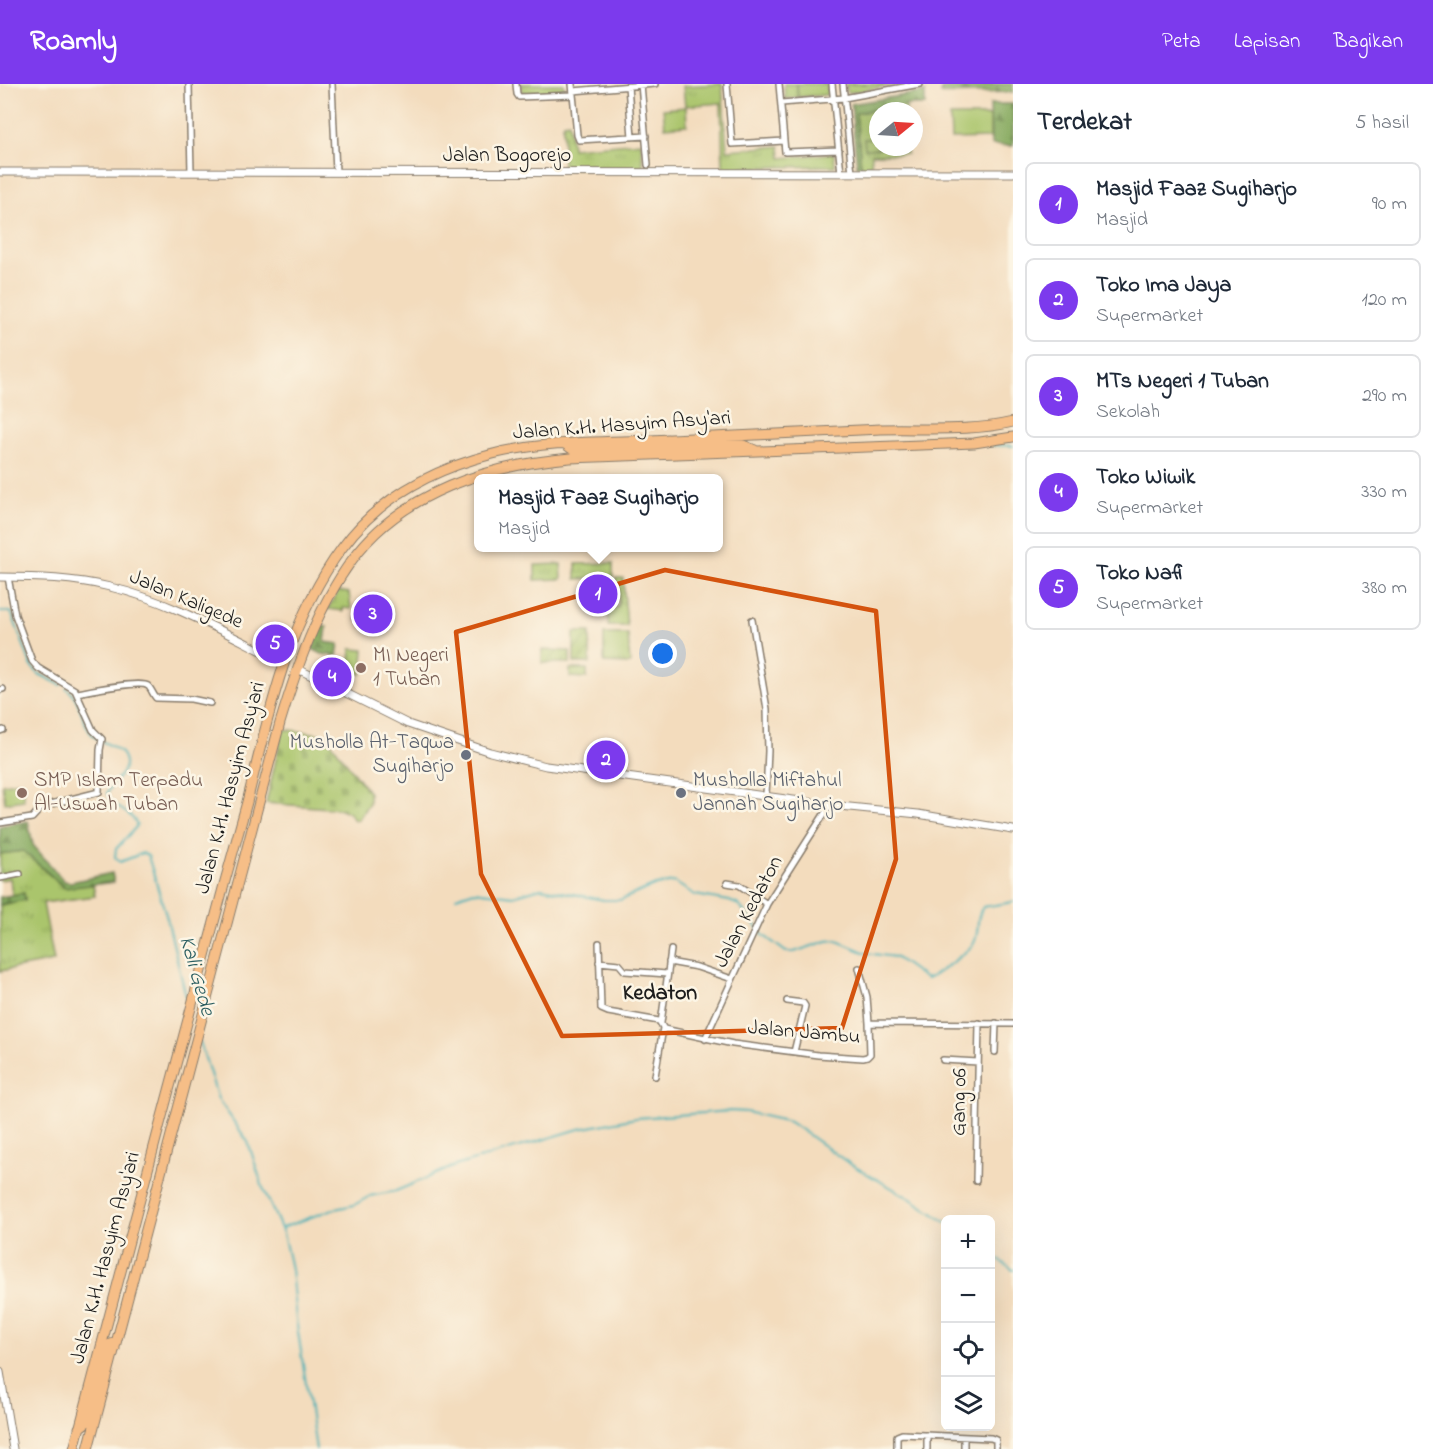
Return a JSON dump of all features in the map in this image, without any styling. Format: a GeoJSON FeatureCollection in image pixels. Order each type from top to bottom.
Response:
{"type":"FeatureCollection","features":[{"type":"Feature","properties":{"kind":"highway","name":"Jalan K.H. Hasyim Asy'ari"},"geometry":{"type":"LineString","coordinates":[[74,1449],[242,819],[270,704],[284,662],[307,608],[326,573],[354,532],[380,507],[418,482],[469,462],[519,449],[565,444],[667,439],[973,427],[1013,422]]}},
{"type":"Feature","properties":{"kind":"highway","name":"Jalan K.H. Hasyim Asy'ari"},"geometry":{"type":"LineString","coordinates":[[485,474],[521,464],[570,458],[974,443],[1013,437]]}},
{"type":"Feature","properties":{"kind":"highway"},"geometry":{"type":"LineString","coordinates":[[667,439],[661,442],[662,447],[743,445],[757,451]]}},
{"type":"Feature","properties":{"kind":"highway"},"geometry":{"type":"LineString","coordinates":[[565,444],[578,450],[654,448],[656,453],[648,455]]}},
{"type":"Feature","properties":{"kind":"highway","name":"Jalan K.H. Hasyim Asy'ari"},"geometry":{"type":"LineString","coordinates":[[88,1449],[275,741],[298,669],[326,604],[352,559],[375,534],[399,514],[420,501],[474,477]]}},
{"type":"Feature","properties":{"kind":"highway"},"geometry":{"type":"LineString","coordinates":[[242,819],[243,825],[248,826],[266,751],[275,741]]}},
{"type":"Feature","properties":{"kind":"highway"},"geometry":{"type":"LineString","coordinates":[[79,1428],[89,1420],[110,1344],[114,1343],[115,1349]]}},
{"type":"Feature","properties":{"kind":"street"},"geometry":{"type":"LineString","coordinates":[[189,84],[191,172]]}},
{"type":"Feature","properties":{"kind":"street"},"geometry":{"type":"LineString","coordinates":[[332,84],[336,172]]}},
{"type":"Feature","properties":{"kind":"street"},"geometry":{"type":"LineString","coordinates":[[516,86],[519,97],[573,90],[655,84]]}},
{"type":"Feature","properties":{"kind":"street"},"geometry":{"type":"LineString","coordinates":[[727,84],[731,140],[735,145],[784,141]]}},
{"type":"Feature","properties":{"kind":"street"},"geometry":{"type":"LineString","coordinates":[[779,84],[785,151],[787,153],[839,150]]}},
{"type":"Feature","properties":{"kind":"street"},"geometry":{"type":"LineString","coordinates":[[832,84],[841,173]]}},
{"type":"Feature","properties":{"kind":"street"},"geometry":{"type":"LineString","coordinates":[[843,84],[852,173]]}},
{"type":"Feature","properties":{"kind":"street"},"geometry":{"type":"LineString","coordinates":[[781,103],[844,98],[920,84]]}},
{"type":"Feature","properties":{"kind":"street"},"geometry":{"type":"LineString","coordinates":[[641,85],[648,165]]}},
{"type":"Feature","properties":{"kind":"street"},"geometry":{"type":"LineString","coordinates":[[628,86],[632,137]]}},
{"type":"Feature","properties":{"kind":"street"},"geometry":{"type":"LineString","coordinates":[[573,90],[579,140],[646,136]]}},
{"type":"Feature","properties":{"kind":"street","name":"Jalan Bogorejo"},"geometry":{"type":"LineString","coordinates":[[0,172],[1013,173]]}},
{"type":"Feature","properties":{"kind":"street"},"geometry":{"type":"LineString","coordinates":[[0,823],[33,817],[43,806],[99,792],[101,742],[93,730],[77,693],[70,686],[38,668],[32,661],[4,577]]}},
{"type":"Feature","properties":{"kind":"street","name":"Jalan Kaligede"},"geometry":{"type":"LineString","coordinates":[[4,577],[73,580],[122,590],[173,609],[284,662]]}},
{"type":"Feature","properties":{"kind":"street"},"geometry":{"type":"LineString","coordinates":[[752,620],[767,709],[766,795]]}},
{"type":"Feature","properties":{"kind":"street"},"geometry":{"type":"LineString","coordinates":[[298,669],[408,724],[498,754],[546,766],[830,805],[918,814],[1013,830]]}},
{"type":"Feature","properties":{"kind":"street"},"geometry":{"type":"LineString","coordinates":[[77,693],[143,684],[148,686],[156,698],[191,699],[210,703]]}},
{"type":"Feature","properties":{"kind":"street","name":"Jalan Kedaton"},"geometry":{"type":"LineString","coordinates":[[705,1039],[767,904],[830,805]]}},
{"type":"Feature","properties":{"kind":"street"},"geometry":{"type":"LineString","coordinates":[[0,878],[20,874]]}},
{"type":"Feature","properties":{"kind":"street"},"geometry":{"type":"LineString","coordinates":[[727,883],[739,885],[767,904]]}},
{"type":"Feature","properties":{"kind":"street"},"geometry":{"type":"LineString","coordinates":[[599,943],[599,963],[619,964],[625,971],[667,974]]}},
{"type":"Feature","properties":{"kind":"street"},"geometry":{"type":"LineString","coordinates":[[655,1076],[671,950]]}},
{"type":"Feature","properties":{"kind":"street"},"geometry":{"type":"LineString","coordinates":[[669,962],[696,967],[732,979]]}},
{"type":"Feature","properties":{"kind":"street","name":"Jalan Jambu"},"geometry":{"type":"LineString","coordinates":[[599,963],[602,1010],[657,1020],[676,1033],[705,1039],[794,1052],[866,1058],[870,1054],[869,1023],[1013,1024]]}},
{"type":"Feature","properties":{"kind":"street"},"geometry":{"type":"LineString","coordinates":[[859,968],[867,997],[869,1023]]}},
{"type":"Feature","properties":{"kind":"street"},"geometry":{"type":"LineString","coordinates":[[787,1001],[803,1003],[805,1006],[794,1052]]}},
{"type":"Feature","properties":{"kind":"street","name":"Gang 06"},"geometry":{"type":"LineString","coordinates":[[976,1181],[979,1023]]}},
{"type":"Feature","properties":{"kind":"street"},"geometry":{"type":"LineString","coordinates":[[995,1052],[996,1023]]}},
{"type":"Feature","properties":{"kind":"street"},"geometry":{"type":"LineString","coordinates":[[943,1060],[978,1062]]}},
{"type":"Feature","properties":{"kind":"street"},"geometry":{"type":"LineString","coordinates":[[0,1372],[13,1449]]}},
{"type":"Feature","properties":{"kind":"street"},"geometry":{"type":"LineString","coordinates":[[897,1449],[898,1435],[927,1435],[995,1440],[996,1449]]}},
{"type":"Feature","properties":{"kind":"street"},"geometry":{"type":"LineString","coordinates":[[927,1435],[927,1449]]}},
{"type":"Feature","properties":{"kind":"street"},"geometry":{"type":"LineString","coordinates":[[964,1437],[964,1449]]}},
{"type":"Feature","properties":{"kind":"highlighted area"},"geometry":{"type":"Polygon","coordinates":[[[665,570],[876,611],[896,859],[842,1028],[562,1036],[481,874],[456,632],[665,570]]]}},
{"type":"Feature","properties":{"kind":"green space"},"geometry":{"type":"Polygon","coordinates":[[[521,84],[564,84],[565,91],[522,93],[521,84]]]}},
{"type":"Feature","properties":{"kind":"green space"},"geometry":{"type":"Polygon","coordinates":[[[722,84],[727,150],[780,146],[781,158],[834,153],[835,166],[723,168],[721,103],[685,106],[683,86],[722,84]]]}},
{"type":"Feature","properties":{"kind":"green space"},"geometry":{"type":"Polygon","coordinates":[[[784,84],[797,84],[798,97],[785,99],[784,84]]]}},
{"type":"Feature","properties":{"kind":"green space"},"geometry":{"type":"Polygon","coordinates":[[[797,84],[827,84],[828,95],[798,97],[797,84]]]}},
{"type":"Feature","properties":{"kind":"green space"},"geometry":{"type":"Polygon","coordinates":[[[846,84],[901,84],[847,93],[846,84]]]}},
{"type":"Feature","properties":{"kind":"green space"},"geometry":{"type":"Polygon","coordinates":[[[982,84],[1013,84],[1013,92],[941,94],[941,89],[982,84]]]}},
{"type":"Feature","properties":{"kind":"green space"},"geometry":{"type":"Polygon","coordinates":[[[925,92],[925,105],[923,102],[869,102],[869,111],[856,113],[861,166],[857,166],[851,104],[925,92]]]}},
{"type":"Feature","properties":{"kind":"green space"},"geometry":{"type":"Polygon","coordinates":[[[990,104],[1013,104],[1013,146],[991,145],[990,104]]]}},
{"type":"Feature","properties":{"kind":"green space"},"geometry":{"type":"Polygon","coordinates":[[[686,107],[687,125],[665,127],[663,109],[686,107]]]}},
{"type":"Feature","properties":{"kind":"green space"},"geometry":{"type":"Polygon","coordinates":[[[869,111],[871,166],[861,166],[856,113],[869,111]]]}},
{"type":"Feature","properties":{"kind":"green space"},"geometry":{"type":"Polygon","coordinates":[[[950,116],[990,116],[990,138],[951,139],[950,116]]]}},
{"type":"Feature","properties":{"kind":"green space"},"geometry":{"type":"Polygon","coordinates":[[[569,122],[572,148],[641,142],[643,168],[563,168],[563,123],[569,122]]]}},
{"type":"Feature","properties":{"kind":"green space"},"geometry":{"type":"Polygon","coordinates":[[[864,139],[869,139],[869,149],[865,149],[864,139]]]}},
{"type":"Feature","properties":{"kind":"green space"},"geometry":{"type":"Polygon","coordinates":[[[613,563],[613,578],[576,579],[576,564],[613,563]]]}},
{"type":"Feature","properties":{"kind":"green space"},"geometry":{"type":"Polygon","coordinates":[[[561,564],[562,579],[535,580],[535,565],[561,564]]]}},
{"type":"Feature","properties":{"kind":"green space"},"geometry":{"type":"Polygon","coordinates":[[[616,578],[623,578],[627,626],[608,626],[609,607],[618,607],[619,587],[616,587],[616,578]]]}},
{"type":"Feature","properties":{"kind":"green space"},"geometry":{"type":"Polygon","coordinates":[[[338,591],[349,593],[351,609],[343,608],[343,611],[328,609],[338,591]]]}},
{"type":"Feature","properties":{"kind":"green space"},"geometry":{"type":"Polygon","coordinates":[[[378,603],[381,621],[357,620],[358,607],[378,603]]]}},
{"type":"Feature","properties":{"kind":"green space"},"geometry":{"type":"Polygon","coordinates":[[[321,626],[327,627],[325,642],[339,644],[337,656],[322,654],[312,649],[321,626]]]}},
{"type":"Feature","properties":{"kind":"green space"},"geometry":{"type":"Polygon","coordinates":[[[574,632],[590,632],[590,663],[574,663],[574,632]]]}},
{"type":"Feature","properties":{"kind":"green space"},"geometry":{"type":"Polygon","coordinates":[[[604,634],[628,634],[630,664],[604,663],[604,634]]]}},
{"type":"Feature","properties":{"kind":"green space"},"geometry":{"type":"Polygon","coordinates":[[[351,649],[364,650],[362,674],[349,673],[351,649]]]}},
{"type":"Feature","properties":{"kind":"green space"},"geometry":{"type":"Polygon","coordinates":[[[542,650],[570,651],[570,663],[542,663],[542,650]]]}},
{"type":"Feature","properties":{"kind":"green space"},"geometry":{"type":"Polygon","coordinates":[[[570,669],[587,669],[587,678],[570,677],[570,669]]]}},
{"type":"Feature","properties":{"kind":"green space"},"geometry":{"type":"Polygon","coordinates":[[[283,729],[327,737],[369,793],[369,803],[358,820],[354,820],[349,813],[341,809],[266,803],[283,729]]]}},
{"type":"Feature","properties":{"kind":"green space"},"geometry":{"type":"Polygon","coordinates":[[[21,781],[24,800],[5,803],[2,784],[21,781]]]}},
{"type":"Feature","properties":{"kind":"green space"},"geometry":{"type":"Polygon","coordinates":[[[28,821],[33,845],[64,881],[71,882],[112,873],[114,882],[65,888],[23,851],[0,854],[0,826],[28,821]]]}},
{"type":"Feature","properties":{"kind":"green space"},"geometry":{"type":"Polygon","coordinates":[[[23,851],[63,887],[93,884],[95,896],[43,903],[54,961],[0,971],[0,905],[25,900],[24,893],[12,895],[10,878],[0,880],[0,854],[23,851]]]}},
{"type":"Feature","properties":{"kind":"green space"},"geometry":{"type":"Polygon","coordinates":[[[24,893],[25,900],[0,905],[0,897],[24,893]]]}},
{"type":"Feature","properties":{"kind":"waterway"},"geometry":{"type":"LineString","coordinates":[[988,445],[1013,446]]}},
{"type":"Feature","properties":{"kind":"waterway","name":"Kali Gede"},"geometry":{"type":"LineString","coordinates":[[0,612],[11,612],[32,667],[39,674],[61,685]]}},
{"type":"Feature","properties":{"kind":"waterway","name":"Kali Gede"},"geometry":{"type":"LineString","coordinates":[[66,688],[75,697],[90,732],[123,756],[124,770],[107,793],[113,803],[131,817],[137,826],[116,849],[115,857],[120,862],[143,853],[148,856],[167,918],[188,1005]]}},
{"type":"Feature","properties":{"kind":"waterway"},"geometry":{"type":"LineString","coordinates":[[456,897],[474,891],[513,896],[541,888],[604,900],[620,900],[656,885],[674,882],[695,895],[739,905],[763,935],[786,952],[794,952],[835,940],[866,953],[895,957],[926,979],[952,963],[974,943],[979,915],[983,907],[1013,902]]}},
{"type":"Feature","properties":{"kind":"waterway","name":"Kali Gede"},"geometry":{"type":"LineString","coordinates":[[200,1042],[218,1099],[248,1142],[263,1188],[283,1233],[291,1269],[296,1319],[316,1449]]}},
{"type":"Feature","properties":{"kind":"waterway"},"geometry":{"type":"LineString","coordinates":[[282,1228],[330,1210],[354,1205],[370,1196],[396,1191],[455,1166],[579,1129],[636,1118],[730,1111],[746,1112],[790,1122],[850,1164],[941,1219]]}},
{"type":"Feature","properties":{"kind":"waterway"},"geometry":{"type":"LineString","coordinates":[[995,1257],[1013,1270]]}},
{"type":"Feature","properties":{"kind":"place","name":"Masjid Faaz Sugiharjo"},"geometry":{"type":"Point","coordinates":[598,594]}},
{"type":"Feature","properties":{"kind":"place","name":"MTs Negeri 1 Tuban"},"geometry":{"type":"Point","coordinates":[373,614]}},
{"type":"Feature","properties":{"kind":"place","name":"Toko Nafi"},"geometry":{"type":"Point","coordinates":[275,644]}},
{"type":"Feature","properties":{"kind":"place","name":"MI Negeri 1 Tuban"},"geometry":{"type":"Point","coordinates":[361,668]}},
{"type":"Feature","properties":{"kind":"place","name":"Toko Wiwik"},"geometry":{"type":"Point","coordinates":[332,677]}},
{"type":"Feature","properties":{"kind":"place","name":"Musholla At-Taqwa Sugiharjo"},"geometry":{"type":"Point","coordinates":[466,755]}},
{"type":"Feature","properties":{"kind":"place","name":"Toko Ima Jaya"},"geometry":{"type":"Point","coordinates":[606,760]}},
{"type":"Feature","properties":{"kind":"place","name":"SMP Islam Terpadu Al-Uswah Tuban"},"geometry":{"type":"Point","coordinates":[22,793]}},
{"type":"Feature","properties":{"kind":"place","name":"Musholla Miftahul Jannah Sugiharjo"},"geometry":{"type":"Point","coordinates":[681,793]}},
{"type":"Feature","properties":{"kind":"district","name":"Kedaton"},"geometry":{"type":"Point","coordinates":[660,994]}}]}
